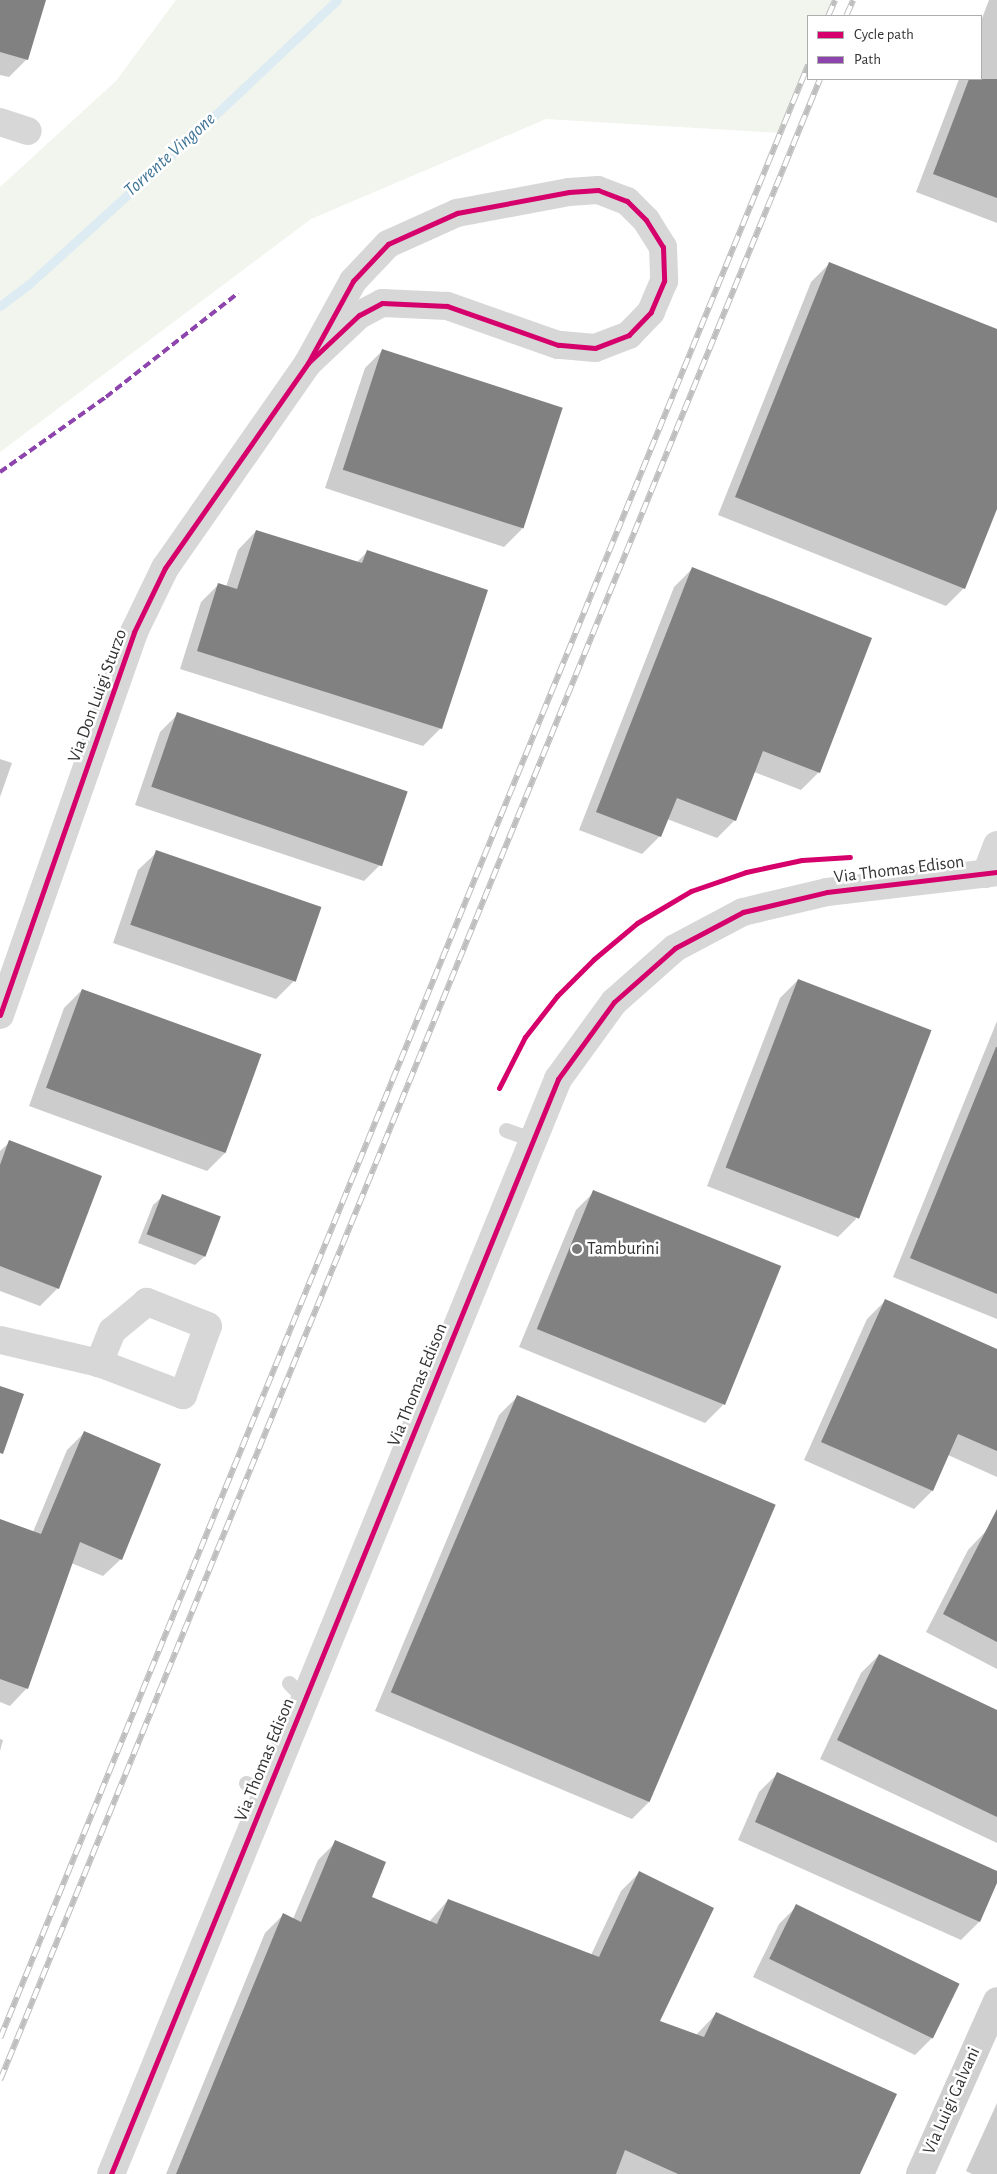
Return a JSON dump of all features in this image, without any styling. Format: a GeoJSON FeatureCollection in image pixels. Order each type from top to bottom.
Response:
{"type":"FeatureCollection","features":[{"type":"Feature","properties":{"kind":"street"},"geometry":{"type":"LineString","coordinates":[[0,122],[28,131]]}},
{"type":"Feature","properties":{"kind":"street","name":"Via Don Luigi Sturzo"},"geometry":{"type":"LineString","coordinates":[[0,1015],[138,624],[165,568],[308,363],[353,281],[388,244],[457,213],[569,192],[598,190],[627,201],[646,220],[663,247],[664,280],[651,312],[629,335],[595,348],[558,345],[447,306],[382,303],[359,315],[308,363]]}},
{"type":"Feature","properties":{"kind":"street","name":"Via Thomas Edison"},"geometry":{"type":"LineString","coordinates":[[111,2174],[256,1788],[558,1079],[614,1002],[675,948],[752,910],[827,892],[991,873],[997,845]]}},
{"type":"Feature","properties":{"kind":"street"},"geometry":{"type":"LineString","coordinates":[[0,1340],[99,1363]]}},
{"type":"Feature","properties":{"kind":"street","name":"Via Luigi Galvani"},"geometry":{"type":"LineString","coordinates":[[920,2174],[997,2001]]}},
{"type":"Feature","properties":{"kind":"lane"},"geometry":{"type":"LineString","coordinates":[[506,1130],[533,1140]]}},
{"type":"Feature","properties":{"kind":"shaded area"},"geometry":{"type":"Polygon","coordinates":[[[176,0],[835,0],[828,15],[807,15],[807,68],[781,133],[546,119],[311,219],[0,452],[0,187],[116,81],[176,0]]]}},
{"type":"Feature","properties":{"kind":"building"},"geometry":{"type":"Polygon","coordinates":[[[0,0],[46,0],[28,60],[0,52],[0,0]]]}},
{"type":"Feature","properties":{"kind":"building"},"geometry":{"type":"Polygon","coordinates":[[[997,79],[997,198],[933,174],[969,80],[997,79]]]}},
{"type":"Feature","properties":{"kind":"building"},"geometry":{"type":"Polygon","coordinates":[[[829,262],[997,329],[997,509],[965,589],[735,497],[829,262]]]}},
{"type":"Feature","properties":{"kind":"building"},"geometry":{"type":"Polygon","coordinates":[[[382,349],[563,408],[523,528],[343,470],[382,349]]]}},
{"type":"Feature","properties":{"kind":"building"},"geometry":{"type":"Polygon","coordinates":[[[256,530],[362,563],[367,550],[488,590],[442,729],[197,651],[218,583],[237,589],[256,530]]]}},
{"type":"Feature","properties":{"kind":"building"},"geometry":{"type":"Polygon","coordinates":[[[692,567],[872,638],[820,773],[763,751],[736,821],[677,798],[661,837],[596,812],[692,567]]]}},
{"type":"Feature","properties":{"kind":"building"},"geometry":{"type":"Polygon","coordinates":[[[177,712],[408,791],[382,866],[151,787],[177,712]]]}},
{"type":"Feature","properties":{"kind":"building"},"geometry":{"type":"Polygon","coordinates":[[[156,850],[321,907],[296,982],[130,925],[156,850]]]}},
{"type":"Feature","properties":{"kind":"building"},"geometry":{"type":"Polygon","coordinates":[[[798,979],[932,1030],[859,1219],[726,1168],[798,979]]]}},
{"type":"Feature","properties":{"kind":"building"},"geometry":{"type":"Polygon","coordinates":[[[82,989],[261,1054],[226,1153],[46,1088],[82,989]]]}},
{"type":"Feature","properties":{"kind":"building"},"geometry":{"type":"Polygon","coordinates":[[[997,1047],[997,1294],[910,1258],[997,1047]]]}},
{"type":"Feature","properties":{"kind":"building"},"geometry":{"type":"Polygon","coordinates":[[[9,1140],[102,1176],[59,1289],[0,1266],[0,1165],[9,1140]]]}},
{"type":"Feature","properties":{"kind":"building"},"geometry":{"type":"Polygon","coordinates":[[[593,1190],[781,1266],[725,1405],[537,1329],[593,1190]]]}},
{"type":"Feature","properties":{"kind":"building"},"geometry":{"type":"Polygon","coordinates":[[[162,1194],[221,1217],[205,1257],[147,1234],[162,1194]]]}},
{"type":"Feature","properties":{"kind":"building"},"geometry":{"type":"Polygon","coordinates":[[[885,1299],[997,1349],[997,1451],[958,1434],[933,1491],[821,1442],[885,1299]]]}},
{"type":"Feature","properties":{"kind":"building"},"geometry":{"type":"Polygon","coordinates":[[[0,1386],[24,1394],[3,1454],[0,1453],[0,1386]]]}},
{"type":"Feature","properties":{"kind":"building"},"geometry":{"type":"Polygon","coordinates":[[[517,1395],[776,1505],[649,1802],[391,1692],[517,1395]]]}},
{"type":"Feature","properties":{"kind":"building"},"geometry":{"type":"Polygon","coordinates":[[[84,1431],[161,1464],[122,1560],[80,1542],[28,1689],[0,1679],[0,1519],[41,1534],[84,1431]]]}},
{"type":"Feature","properties":{"kind":"building"},"geometry":{"type":"Polygon","coordinates":[[[997,1509],[997,1642],[943,1614],[997,1509]]]}},
{"type":"Feature","properties":{"kind":"building"},"geometry":{"type":"Polygon","coordinates":[[[879,1654],[997,1710],[997,1817],[837,1740],[879,1654]]]}},
{"type":"Feature","properties":{"kind":"building"},"geometry":{"type":"Polygon","coordinates":[[[777,1772],[997,1871],[997,1883],[980,1922],[755,1822],[777,1772]]]}},
{"type":"Feature","properties":{"kind":"building"},"geometry":{"type":"Polygon","coordinates":[[[335,1840],[386,1862],[372,1897],[437,1924],[448,1899],[599,1957],[639,1871],[714,1908],[660,2021],[704,2037],[716,2012],[897,2094],[860,2174],[678,2174],[625,2150],[616,2174],[176,2174],[283,1913],[301,1922],[335,1840]]]}},
{"type":"Feature","properties":{"kind":"building"},"geometry":{"type":"Polygon","coordinates":[[[796,1904],[960,1984],[933,2039],[769,1959],[796,1904]]]}},
{"type":"Feature","properties":{"kind":"waterway","name":"Torrente Vingone"},"geometry":{"type":"LineString","coordinates":[[0,306],[28,285],[213,117],[337,0]]}},
{"type":"Feature","properties":{"kind":"railway"},"geometry":{"type":"LineString","coordinates":[[828,15],[835,0]]}},
{"type":"Feature","properties":{"kind":"railway"},"geometry":{"type":"LineString","coordinates":[[846,15],[853,0]]}},
{"type":"Feature","properties":{"kind":"railway"},"geometry":{"type":"LineString","coordinates":[[0,2038],[807,67]]}},
{"type":"Feature","properties":{"kind":"railway"},"geometry":{"type":"LineString","coordinates":[[0,2080],[820,80]]}},
{"type":"Feature","properties":{"kind":"marked path"},"geometry":{"type":"LineString","coordinates":[[0,472],[106,397],[238,293]]}},
{"type":"Feature","properties":{"kind":"cycle path"},"geometry":{"type":"LineString","coordinates":[[0,1015],[134,632],[165,568],[308,363],[353,281],[388,244],[457,213],[569,192],[598,190],[627,201],[646,220],[663,247],[664,281],[651,312],[629,335],[595,348],[558,345],[447,306],[382,303],[359,315],[308,363]]}},
{"type":"Feature","properties":{"kind":"cycle path"},"geometry":{"type":"LineString","coordinates":[[499,1088],[525,1037],[557,996],[594,959],[637,923],[691,891],[746,872],[802,860],[850,857]]}},
{"type":"Feature","properties":{"kind":"cycle path"},"geometry":{"type":"LineString","coordinates":[[111,2174],[558,1079],[614,1002],[675,948],[743,912],[827,892],[997,872]]}},
{"type":"Feature","properties":{"kind":"place","name":"Tamburini"},"geometry":{"type":"Point","coordinates":[577,1249]}}]}
